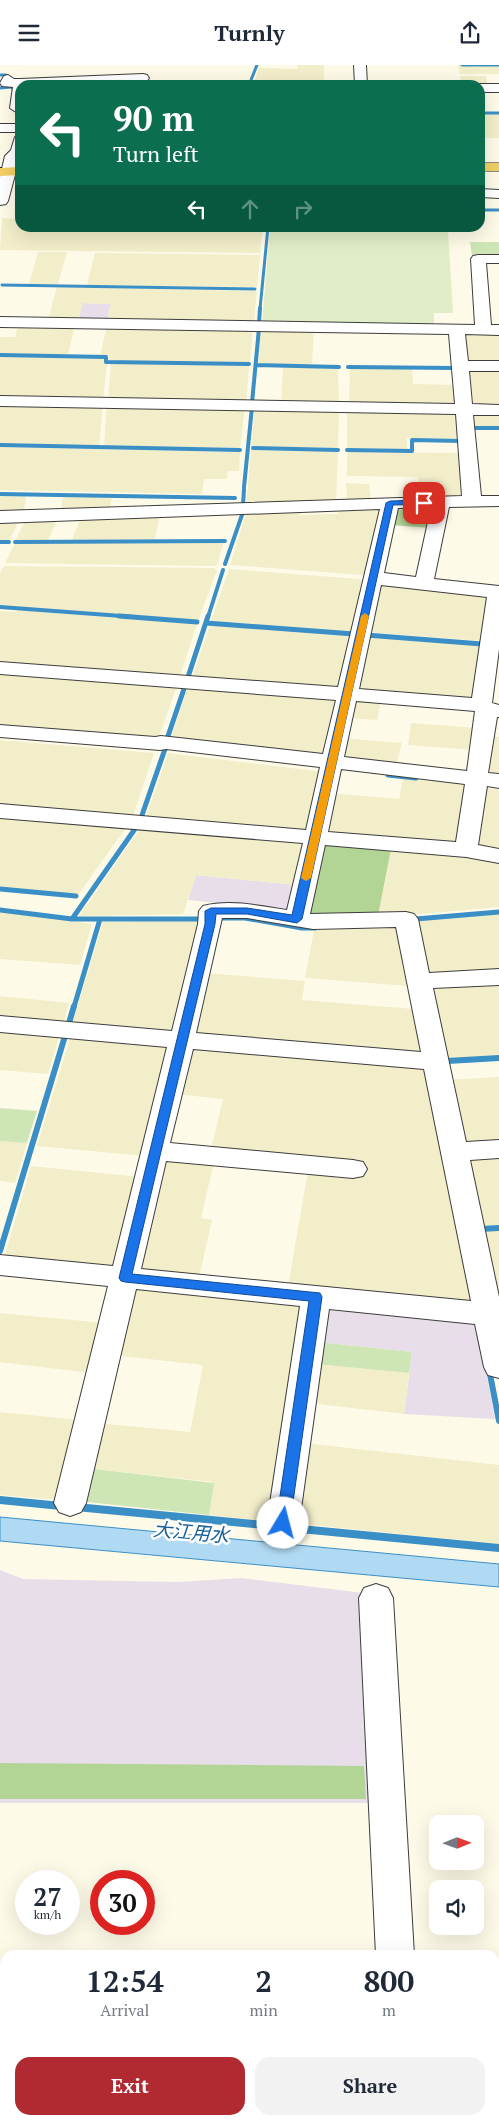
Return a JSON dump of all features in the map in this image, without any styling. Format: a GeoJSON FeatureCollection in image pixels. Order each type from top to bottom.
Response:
{"type":"FeatureCollection","features":[{"type":"Feature","properties":{"kind":"main road"},"geometry":{"type":"LineString","coordinates":[[485,162],[499,162]]}},
{"type":"Feature","properties":{"kind":"main road"},"geometry":{"type":"LineString","coordinates":[[485,167],[499,167]]}},
{"type":"Feature","properties":{"kind":"street"},"geometry":{"type":"LineString","coordinates":[[58,80],[64,65]]}},
{"type":"Feature","properties":{"kind":"street"},"geometry":{"type":"LineString","coordinates":[[360,65],[361,80]]}},
{"type":"Feature","properties":{"kind":"street"},"geometry":{"type":"LineString","coordinates":[[15,69],[6,83],[15,83]]}},
{"type":"Feature","properties":{"kind":"street"},"geometry":{"type":"LineString","coordinates":[[75,80],[144,76]]}},
{"type":"Feature","properties":{"kind":"street"},"geometry":{"type":"LineString","coordinates":[[485,88],[499,88]]}},
{"type":"Feature","properties":{"kind":"street"},"geometry":{"type":"LineString","coordinates":[[0,107],[15,109]]}},
{"type":"Feature","properties":{"kind":"street"},"geometry":{"type":"LineString","coordinates":[[0,127],[15,127]]}},
{"type":"Feature","properties":{"kind":"street"},"geometry":{"type":"LineString","coordinates":[[1,195],[12,156],[15,154]]}},
{"type":"Feature","properties":{"kind":"street"},"geometry":{"type":"LineString","coordinates":[[1,195],[15,191]]}},
{"type":"Feature","properties":{"kind":"street"},"geometry":{"type":"LineString","coordinates":[[485,193],[499,194]]}},
{"type":"Feature","properties":{"kind":"street"},"geometry":{"type":"LineString","coordinates":[[0,322],[491,330],[480,292],[478,259],[499,259]]}},
{"type":"Feature","properties":{"kind":"street"},"geometry":{"type":"LineString","coordinates":[[480,292],[499,293]]}},
{"type":"Feature","properties":{"kind":"street"},"geometry":{"type":"LineString","coordinates":[[457,329],[472,502]]}},
{"type":"Feature","properties":{"kind":"street"},"geometry":{"type":"LineString","coordinates":[[460,366],[499,366]]}},
{"type":"Feature","properties":{"kind":"street"},"geometry":{"type":"LineString","coordinates":[[0,401],[499,410]]}},
{"type":"Feature","properties":{"kind":"street"},"geometry":{"type":"LineString","coordinates":[[0,517],[499,501]]}},
{"type":"Feature","properties":{"kind":"street"},"geometry":{"type":"LineString","coordinates":[[424,583],[441,502]]}},
{"type":"Feature","properties":{"kind":"street"},"geometry":{"type":"LineString","coordinates":[[297,919],[390,503]]}},
{"type":"Feature","properties":{"kind":"street"},"geometry":{"type":"LineString","coordinates":[[373,578],[498,592],[489,709],[466,850]]}},
{"type":"Feature","properties":{"kind":"street"},"geometry":{"type":"LineString","coordinates":[[0,668],[347,694],[489,709]]}},
{"type":"Feature","properties":{"kind":"street"},"geometry":{"type":"LineString","coordinates":[[0,731],[161,743],[332,763],[477,777],[499,781]]}},
{"type":"Feature","properties":{"kind":"street"},"geometry":{"type":"LineString","coordinates":[[0,811],[315,839],[466,850],[499,856]]}},
{"type":"Feature","properties":{"kind":"street"},"geometry":{"type":"LineString","coordinates":[[70,1503],[210,924],[211,911],[247,911],[313,922],[406,919],[455,1152],[492,1315],[499,1367]]}},
{"type":"Feature","properties":{"kind":"street"},"geometry":{"type":"LineString","coordinates":[[419,981],[499,977]]}},
{"type":"Feature","properties":{"kind":"street"},"geometry":{"type":"LineString","coordinates":[[0,1024],[436,1062]]}},
{"type":"Feature","properties":{"kind":"street"},"geometry":{"type":"LineString","coordinates":[[455,1152],[499,1149]]}},
{"type":"Feature","properties":{"kind":"street"},"geometry":{"type":"LineString","coordinates":[[155,1151],[353,1169]]}},
{"type":"Feature","properties":{"kind":"street"},"geometry":{"type":"LineString","coordinates":[[0,1265],[492,1315]]}},
{"type":"Feature","properties":{"kind":"street"},"geometry":{"type":"LineString","coordinates":[[283,1523],[316,1297]]}},
{"type":"Feature","properties":{"kind":"street"},"geometry":{"type":"LineString","coordinates":[[376,1598],[395,1950]]}},
{"type":"Feature","properties":{"kind":"shaded area"},"geometry":{"type":"Polygon","coordinates":[[[297,65],[324,65],[324,80],[255,80],[259,68],[297,69],[297,65]]]}},
{"type":"Feature","properties":{"kind":"shaded area"},"geometry":{"type":"Polygon","coordinates":[[[458,65],[499,66],[499,74],[460,74],[458,65]]]}},
{"type":"Feature","properties":{"kind":"shaded area"},"geometry":{"type":"Polygon","coordinates":[[[460,76],[486,76],[488,87],[485,87],[485,80],[461,80],[460,76]]]}},
{"type":"Feature","properties":{"kind":"shaded area"},"geometry":{"type":"Polygon","coordinates":[[[485,113],[499,114],[499,138],[485,138],[485,113]]]}},
{"type":"Feature","properties":{"kind":"shaded area"},"geometry":{"type":"Polygon","coordinates":[[[2,218],[15,219],[15,232],[263,232],[260,253],[0,250],[2,218]]]}},
{"type":"Feature","properties":{"kind":"shaded area"},"geometry":{"type":"Polygon","coordinates":[[[38,252],[67,252],[58,284],[29,284],[38,252]]]}},
{"type":"Feature","properties":{"kind":"shaded area"},"geometry":{"type":"Polygon","coordinates":[[[95,253],[260,255],[257,287],[87,285],[95,253]]]}},
{"type":"Feature","properties":{"kind":"shaded area"},"geometry":{"type":"Polygon","coordinates":[[[57,287],[257,291],[254,322],[107,321],[111,304],[83,303],[78,321],[48,320],[57,287]]]}},
{"type":"Feature","properties":{"kind":"shaded area"},"geometry":{"type":"Polygon","coordinates":[[[83,303],[111,304],[107,321],[78,321],[83,303]]]}},
{"type":"Feature","properties":{"kind":"shaded area"},"geometry":{"type":"Polygon","coordinates":[[[18,324],[75,325],[68,355],[0,354],[0,337],[15,337],[18,324]]]}},
{"type":"Feature","properties":{"kind":"shaded area"},"geometry":{"type":"Polygon","coordinates":[[[107,326],[253,329],[250,363],[108,361],[109,356],[100,356],[107,326]]]}},
{"type":"Feature","properties":{"kind":"shaded area"},"geometry":{"type":"Polygon","coordinates":[[[261,328],[314,329],[312,364],[258,364],[261,328]]]}},
{"type":"Feature","properties":{"kind":"shaded area"},"geometry":{"type":"Polygon","coordinates":[[[499,332],[499,364],[465,362],[462,333],[499,332]]]}},
{"type":"Feature","properties":{"kind":"shaded area"},"geometry":{"type":"Polygon","coordinates":[[[0,356],[104,358],[104,363],[107,363],[103,401],[0,399],[0,356]]]}},
{"type":"Feature","properties":{"kind":"shaded area"},"geometry":{"type":"Polygon","coordinates":[[[111,363],[249,366],[246,404],[108,401],[111,363]]]}},
{"type":"Feature","properties":{"kind":"shaded area"},"geometry":{"type":"Polygon","coordinates":[[[283,367],[338,368],[339,403],[281,404],[283,367]]]}},
{"type":"Feature","properties":{"kind":"shaded area"},"geometry":{"type":"Polygon","coordinates":[[[350,368],[412,369],[413,384],[458,385],[459,405],[349,403],[350,368]]]}},
{"type":"Feature","properties":{"kind":"shaded area"},"geometry":{"type":"Polygon","coordinates":[[[464,370],[499,370],[499,408],[468,405],[464,370]]]}},
{"type":"Feature","properties":{"kind":"shaded area"},"geometry":{"type":"Polygon","coordinates":[[[0,402],[103,405],[99,446],[0,444],[0,402]]]}},
{"type":"Feature","properties":{"kind":"shaded area"},"geometry":{"type":"Polygon","coordinates":[[[107,404],[245,406],[240,448],[104,446],[107,404]]]}},
{"type":"Feature","properties":{"kind":"shaded area"},"geometry":{"type":"Polygon","coordinates":[[[255,407],[339,410],[338,448],[251,447],[255,407]]]}},
{"type":"Feature","properties":{"kind":"shaded area"},"geometry":{"type":"Polygon","coordinates":[[[347,410],[460,413],[463,439],[407,438],[407,449],[347,448],[347,410]]]}},
{"type":"Feature","properties":{"kind":"shaded area"},"geometry":{"type":"Polygon","coordinates":[[[499,412],[499,427],[470,428],[469,414],[499,412]]]}},
{"type":"Feature","properties":{"kind":"shaded area"},"geometry":{"type":"Polygon","coordinates":[[[0,447],[240,452],[239,471],[228,471],[227,479],[204,479],[202,494],[0,490],[0,447]]]}},
{"type":"Feature","properties":{"kind":"shaded area"},"geometry":{"type":"Polygon","coordinates":[[[251,450],[338,451],[336,500],[331,503],[246,506],[251,450]]]}},
{"type":"Feature","properties":{"kind":"shaded area"},"geometry":{"type":"Polygon","coordinates":[[[347,452],[464,453],[466,496],[420,499],[418,477],[347,476],[347,452]]]}},
{"type":"Feature","properties":{"kind":"shaded area"},"geometry":{"type":"Polygon","coordinates":[[[346,483],[369,484],[371,501],[351,501],[347,499],[346,483]]]}},
{"type":"Feature","properties":{"kind":"shaded area"},"geometry":{"type":"Polygon","coordinates":[[[0,496],[26,496],[24,513],[0,514],[0,496]]]}},
{"type":"Feature","properties":{"kind":"shaded area"},"geometry":{"type":"Polygon","coordinates":[[[63,496],[112,497],[110,511],[60,512],[63,496]]]}},
{"type":"Feature","properties":{"kind":"shaded area"},"geometry":{"type":"Polygon","coordinates":[[[383,509],[368,572],[362,575],[230,565],[246,514],[301,512],[300,515],[338,514],[339,511],[383,509]]]}},
{"type":"Feature","properties":{"kind":"shaded area"},"geometry":{"type":"Polygon","coordinates":[[[160,514],[155,539],[72,540],[81,517],[160,514]]]}},
{"type":"Feature","properties":{"kind":"shaded area"},"geometry":{"type":"Polygon","coordinates":[[[58,518],[48,540],[15,541],[26,519],[58,518]]]}},
{"type":"Feature","properties":{"kind":"shaded area"},"geometry":{"type":"Polygon","coordinates":[[[0,519],[20,519],[9,541],[0,541],[0,519]]]}},
{"type":"Feature","properties":{"kind":"shaded area"},"geometry":{"type":"Polygon","coordinates":[[[224,542],[217,565],[214,566],[5,563],[15,543],[224,542]]]}},
{"type":"Feature","properties":{"kind":"shaded area"},"geometry":{"type":"Polygon","coordinates":[[[4,566],[214,568],[217,570],[198,621],[0,606],[0,573],[4,566]]]}},
{"type":"Feature","properties":{"kind":"shaded area"},"geometry":{"type":"Polygon","coordinates":[[[229,569],[359,579],[367,582],[355,632],[211,621],[229,569]]]}},
{"type":"Feature","properties":{"kind":"shaded area"},"geometry":{"type":"Polygon","coordinates":[[[381,582],[491,597],[483,641],[366,632],[381,582]]]}},
{"type":"Feature","properties":{"kind":"shaded area"},"geometry":{"type":"Polygon","coordinates":[[[18,610],[197,624],[180,676],[0,665],[0,611],[17,612],[18,610]]]}},
{"type":"Feature","properties":{"kind":"shaded area"},"geometry":{"type":"Polygon","coordinates":[[[210,625],[354,635],[337,690],[192,678],[210,625]]]}},
{"type":"Feature","properties":{"kind":"shaded area"},"geometry":{"type":"Polygon","coordinates":[[[365,636],[482,645],[474,697],[468,700],[360,691],[354,687],[365,636]]]}},
{"type":"Feature","properties":{"kind":"shaded area"},"geometry":{"type":"Polygon","coordinates":[[[0,671],[172,685],[176,688],[158,740],[0,729],[0,671]]]}},
{"type":"Feature","properties":{"kind":"shaded area"},"geometry":{"type":"Polygon","coordinates":[[[189,684],[341,700],[328,755],[170,741],[189,684]]]}},
{"type":"Feature","properties":{"kind":"shaded area"},"geometry":{"type":"Polygon","coordinates":[[[381,700],[377,720],[347,718],[351,701],[381,700]]]}},
{"type":"Feature","properties":{"kind":"shaded area"},"geometry":{"type":"Polygon","coordinates":[[[411,723],[477,728],[474,750],[408,745],[411,723]]]}},
{"type":"Feature","properties":{"kind":"shaded area"},"geometry":{"type":"Polygon","coordinates":[[[489,735],[499,737],[499,777],[491,776],[485,771],[489,735]]]}},
{"type":"Feature","properties":{"kind":"shaded area"},"geometry":{"type":"Polygon","coordinates":[[[343,738],[402,743],[396,766],[339,756],[343,738]]]}},
{"type":"Feature","properties":{"kind":"shaded area"},"geometry":{"type":"Polygon","coordinates":[[[0,740],[154,753],[132,819],[0,807],[0,740]]]}},
{"type":"Feature","properties":{"kind":"shaded area"},"geometry":{"type":"Polygon","coordinates":[[[168,753],[324,772],[309,831],[145,820],[168,753]]]}},
{"type":"Feature","properties":{"kind":"shaded area"},"geometry":{"type":"Polygon","coordinates":[[[403,779],[469,784],[459,843],[329,835],[322,831],[330,793],[399,799],[403,779]]]}},
{"type":"Feature","properties":{"kind":"shaded area"},"geometry":{"type":"Polygon","coordinates":[[[480,787],[499,790],[499,852],[474,844],[480,787]]]}},
{"type":"Feature","properties":{"kind":"shaded area"},"geometry":{"type":"Polygon","coordinates":[[[0,813],[128,825],[78,895],[0,887],[0,813]]]}},
{"type":"Feature","properties":{"kind":"shaded area"},"geometry":{"type":"Polygon","coordinates":[[[142,826],[299,840],[307,846],[297,885],[196,875],[183,914],[79,916],[142,826]]]}},
{"type":"Feature","properties":{"kind":"shaded area"},"geometry":{"type":"Polygon","coordinates":[[[391,849],[499,859],[499,907],[378,916],[391,849]]]}},
{"type":"Feature","properties":{"kind":"shaded area"},"geometry":{"type":"Polygon","coordinates":[[[196,875],[297,885],[291,907],[285,910],[188,900],[196,875]]]}},
{"type":"Feature","properties":{"kind":"shaded area"},"geometry":{"type":"Polygon","coordinates":[[[0,913],[16,913],[92,924],[80,965],[0,959],[0,913]]]}},
{"type":"Feature","properties":{"kind":"shaded area"},"geometry":{"type":"Polygon","coordinates":[[[499,913],[499,971],[426,973],[419,920],[499,913]]]}},
{"type":"Feature","properties":{"kind":"shaded area"},"geometry":{"type":"Polygon","coordinates":[[[203,921],[178,1030],[167,1034],[72,1025],[103,922],[203,921]]]}},
{"type":"Feature","properties":{"kind":"shaded area"},"geometry":{"type":"Polygon","coordinates":[[[398,928],[409,986],[305,978],[314,930],[398,928]]]}},
{"type":"Feature","properties":{"kind":"shaded area"},"geometry":{"type":"Polygon","coordinates":[[[204,973],[305,981],[302,1000],[414,1009],[423,1056],[201,1036],[190,1030],[204,973]]]}},
{"type":"Feature","properties":{"kind":"shaded area"},"geometry":{"type":"Polygon","coordinates":[[[499,981],[499,1056],[442,1059],[429,984],[499,981]]]}},
{"type":"Feature","properties":{"kind":"shaded area"},"geometry":{"type":"Polygon","coordinates":[[[0,996],[69,1003],[63,1025],[0,1019],[0,996]]]}},
{"type":"Feature","properties":{"kind":"shaded area"},"geometry":{"type":"Polygon","coordinates":[[[0,1029],[60,1034],[48,1074],[0,1070],[0,1029]]]}},
{"type":"Feature","properties":{"kind":"shaded area"},"geometry":{"type":"Polygon","coordinates":[[[71,1035],[166,1043],[172,1048],[145,1156],[37,1146],[71,1035]]]}},
{"type":"Feature","properties":{"kind":"shaded area"},"geometry":{"type":"Polygon","coordinates":[[[196,1046],[424,1065],[472,1306],[288,1287],[308,1171],[211,1150],[223,1099],[176,1094],[187,1050],[196,1046]]]}},
{"type":"Feature","properties":{"kind":"shaded area"},"geometry":{"type":"Polygon","coordinates":[[[499,1077],[499,1146],[465,1148],[446,1080],[499,1077]]]}},
{"type":"Feature","properties":{"kind":"shaded area"},"geometry":{"type":"Polygon","coordinates":[[[0,1141],[27,1143],[15,1183],[0,1181],[0,1141]]]}},
{"type":"Feature","properties":{"kind":"shaded area"},"geometry":{"type":"Polygon","coordinates":[[[499,1153],[499,1225],[475,1226],[468,1155],[499,1153]]]}},
{"type":"Feature","properties":{"kind":"shaded area"},"geometry":{"type":"Polygon","coordinates":[[[169,1157],[214,1162],[201,1218],[212,1220],[199,1278],[142,1273],[135,1265],[159,1162],[169,1157]]]}},
{"type":"Feature","properties":{"kind":"shaded area"},"geometry":{"type":"Polygon","coordinates":[[[31,1166],[140,1177],[118,1264],[109,1268],[4,1258],[31,1166]]]}},
{"type":"Feature","properties":{"kind":"shaded area"},"geometry":{"type":"Polygon","coordinates":[[[499,1230],[499,1306],[479,1231],[499,1230]]]}},
{"type":"Feature","properties":{"kind":"shaded area"},"geometry":{"type":"Polygon","coordinates":[[[139,1284],[297,1300],[306,1308],[276,1522],[209,1515],[213,1482],[86,1468],[97,1423],[190,1432],[203,1365],[113,1355],[128,1291],[139,1284]]]}},
{"type":"Feature","properties":{"kind":"shaded area"},"geometry":{"type":"Polygon","coordinates":[[[333,1304],[470,1318],[478,1329],[495,1419],[404,1414],[412,1352],[318,1342],[323,1310],[333,1304]]]}},
{"type":"Feature","properties":{"kind":"shaded area"},"geometry":{"type":"Polygon","coordinates":[[[0,1313],[104,1323],[91,1373],[0,1362],[0,1313]]]}},
{"type":"Feature","properties":{"kind":"shaded area"},"geometry":{"type":"Polygon","coordinates":[[[315,1364],[409,1373],[404,1414],[309,1403],[315,1364]]]}},
{"type":"Feature","properties":{"kind":"shaded area"},"geometry":{"type":"Polygon","coordinates":[[[0,1412],[79,1420],[59,1500],[0,1495],[0,1412]]]}},
{"type":"Feature","properties":{"kind":"shaded area"},"geometry":{"type":"Polygon","coordinates":[[[304,1443],[499,1465],[499,1544],[292,1523],[304,1443]]]}},
{"type":"Feature","properties":{"kind":"shaded area"},"geometry":{"type":"Polygon","coordinates":[[[0,1570],[23,1579],[177,1582],[242,1578],[363,1593],[372,1803],[0,1803],[0,1570]]]}},
{"type":"Feature","properties":{"kind":"green space"},"geometry":{"type":"Polygon","coordinates":[[[270,232],[448,232],[453,313],[434,313],[434,326],[262,324],[270,232]]]}},
{"type":"Feature","properties":{"kind":"green space"},"geometry":{"type":"Polygon","coordinates":[[[470,242],[499,242],[499,257],[472,257],[470,242]]]}},
{"type":"Feature","properties":{"kind":"green space"},"geometry":{"type":"Polygon","coordinates":[[[436,507],[431,528],[390,525],[393,510],[436,507]]]}},
{"type":"Feature","properties":{"kind":"green space"},"geometry":{"type":"Polygon","coordinates":[[[328,843],[391,849],[378,916],[313,917],[307,912],[320,846],[328,843]]]}},
{"type":"Feature","properties":{"kind":"green space"},"geometry":{"type":"Polygon","coordinates":[[[0,1108],[37,1111],[27,1143],[0,1141],[0,1108]]]}},
{"type":"Feature","properties":{"kind":"green space"},"geometry":{"type":"Polygon","coordinates":[[[318,1342],[412,1352],[409,1373],[315,1364],[318,1342]]]}},
{"type":"Feature","properties":{"kind":"green space"},"geometry":{"type":"Polygon","coordinates":[[[86,1468],[214,1483],[209,1515],[78,1501],[86,1468]]]}},
{"type":"Feature","properties":{"kind":"green space"},"geometry":{"type":"Polygon","coordinates":[[[0,1763],[364,1766],[366,1799],[0,1799],[0,1763]]]}},
{"type":"Feature","properties":{"kind":"water"},"geometry":{"type":"Polygon","coordinates":[[[0,1517],[499,1564],[499,1587],[0,1541],[0,1517]]]}},
{"type":"Feature","properties":{"kind":"waterway"},"geometry":{"type":"LineString","coordinates":[[251,80],[257,65]]}},
{"type":"Feature","properties":{"kind":"waterway"},"geometry":{"type":"LineString","coordinates":[[462,65],[499,65]]}},
{"type":"Feature","properties":{"kind":"waterway"},"geometry":{"type":"LineString","coordinates":[[0,75],[6,75],[2,88]]}},
{"type":"Feature","properties":{"kind":"waterway"},"geometry":{"type":"LineString","coordinates":[[2,88],[12,87],[14,91]]}},
{"type":"Feature","properties":{"kind":"waterway"},"geometry":{"type":"LineString","coordinates":[[485,113],[499,113]]}},
{"type":"Feature","properties":{"kind":"waterway"},"geometry":{"type":"LineString","coordinates":[[485,210],[499,210]]}},
{"type":"Feature","properties":{"kind":"waterway"},"geometry":{"type":"LineString","coordinates":[[260,309],[268,232]]}},
{"type":"Feature","properties":{"kind":"waterway"},"geometry":{"type":"LineString","coordinates":[[2,285],[255,289]]}},
{"type":"Feature","properties":{"kind":"waterway"},"geometry":{"type":"LineString","coordinates":[[259,323],[260,308]]}},
{"type":"Feature","properties":{"kind":"waterway"},"geometry":{"type":"LineString","coordinates":[[252,403],[259,328]]}},
{"type":"Feature","properties":{"kind":"waterway"},"geometry":{"type":"LineString","coordinates":[[0,355],[106,357],[106,362],[249,364]]}},
{"type":"Feature","properties":{"kind":"waterway"},"geometry":{"type":"LineString","coordinates":[[256,365],[339,367]]}},
{"type":"Feature","properties":{"kind":"waterway"},"geometry":{"type":"LineString","coordinates":[[348,367],[454,368]]}},
{"type":"Feature","properties":{"kind":"waterway"},"geometry":{"type":"LineString","coordinates":[[244,487],[252,407]]}},
{"type":"Feature","properties":{"kind":"waterway"},"geometry":{"type":"LineString","coordinates":[[471,428],[499,428]]}},
{"type":"Feature","properties":{"kind":"waterway"},"geometry":{"type":"LineString","coordinates":[[347,450],[412,451],[412,440],[461,441]]}},
{"type":"Feature","properties":{"kind":"waterway"},"geometry":{"type":"LineString","coordinates":[[0,445],[240,450]]}},
{"type":"Feature","properties":{"kind":"waterway"},"geometry":{"type":"LineString","coordinates":[[253,448],[338,450]]}},
{"type":"Feature","properties":{"kind":"waterway"},"geometry":{"type":"LineString","coordinates":[[243,505],[244,489]]}},
{"type":"Feature","properties":{"kind":"waterway"},"geometry":{"type":"LineString","coordinates":[[0,494],[235,498]]}},
{"type":"Feature","properties":{"kind":"waterway"},"geometry":{"type":"LineString","coordinates":[[225,564],[243,512]]}},
{"type":"Feature","properties":{"kind":"waterway"},"geometry":{"type":"LineString","coordinates":[[15,542],[225,541]]}},
{"type":"Feature","properties":{"kind":"waterway"},"geometry":{"type":"LineString","coordinates":[[0,542],[9,542]]}},
{"type":"Feature","properties":{"kind":"waterway"},"geometry":{"type":"LineString","coordinates":[[208,617],[223,570]]}},
{"type":"Feature","properties":{"kind":"waterway"},"geometry":{"type":"LineString","coordinates":[[0,607],[135,617]]}},
{"type":"Feature","properties":{"kind":"waterway"},"geometry":{"type":"LineString","coordinates":[[119,616],[197,622]]}},
{"type":"Feature","properties":{"kind":"waterway"},"geometry":{"type":"LineString","coordinates":[[188,677],[208,616]]}},
{"type":"Feature","properties":{"kind":"waterway"},"geometry":{"type":"LineString","coordinates":[[206,623],[354,634]]}},
{"type":"Feature","properties":{"kind":"waterway"},"geometry":{"type":"LineString","coordinates":[[366,635],[482,644]]}},
{"type":"Feature","properties":{"kind":"waterway"},"geometry":{"type":"LineString","coordinates":[[167,739],[185,686]]}},
{"type":"Feature","properties":{"kind":"waterway"},"geometry":{"type":"LineString","coordinates":[[141,818],[165,749]]}},
{"type":"Feature","properties":{"kind":"waterway"},"geometry":{"type":"LineString","coordinates":[[388,775],[416,778]]}},
{"type":"Feature","properties":{"kind":"waterway"},"geometry":{"type":"LineString","coordinates":[[72,919],[137,826]]}},
{"type":"Feature","properties":{"kind":"waterway"},"geometry":{"type":"LineString","coordinates":[[0,889],[76,896]]}},
{"type":"Feature","properties":{"kind":"waterway"},"geometry":{"type":"LineString","coordinates":[[0,910],[72,919]]}},
{"type":"Feature","properties":{"kind":"waterway"},"geometry":{"type":"LineString","coordinates":[[416,923],[416,919],[499,912]]}},
{"type":"Feature","properties":{"kind":"waterway"},"geometry":{"type":"LineString","coordinates":[[218,918],[245,918],[302,928],[315,928]]}},
{"type":"Feature","properties":{"kind":"waterway"},"geometry":{"type":"LineString","coordinates":[[72,919],[100,919]]}},
{"type":"Feature","properties":{"kind":"waterway"},"geometry":{"type":"LineString","coordinates":[[74,1007],[100,919]]}},
{"type":"Feature","properties":{"kind":"waterway"},"geometry":{"type":"LineString","coordinates":[[100,919],[203,919]]}},
{"type":"Feature","properties":{"kind":"waterway"},"geometry":{"type":"LineString","coordinates":[[69,1023],[74,1006]]}},
{"type":"Feature","properties":{"kind":"waterway"},"geometry":{"type":"LineString","coordinates":[[0,1251],[65,1036]]}},
{"type":"Feature","properties":{"kind":"waterway"},"geometry":{"type":"LineString","coordinates":[[447,1061],[499,1058]]}},
{"type":"Feature","properties":{"kind":"waterway"},"geometry":{"type":"LineString","coordinates":[[480,1229],[499,1228]]}},
{"type":"Feature","properties":{"kind":"waterway"},"geometry":{"type":"LineString","coordinates":[[489,1369],[499,1421]]}},
{"type":"Feature","properties":{"kind":"waterway"},"geometry":{"type":"LineString","coordinates":[[9,1501],[0,1500],[61,1506]]}},
{"type":"Feature","properties":{"kind":"waterway","name":"大江用水"},"geometry":{"type":"LineString","coordinates":[[76,1507],[275,1526]]}},
{"type":"Feature","properties":{"kind":"waterway"},"geometry":{"type":"LineString","coordinates":[[290,1528],[499,1548]]}},
{"type":"Feature","properties":{"kind":"slow traffic"},"geometry":{"type":"LineString","coordinates":[[306,878],[365,616]]}},
{"type":"Feature","properties":{"kind":"route"},"geometry":{"type":"LineString","coordinates":[[283,1523],[316,1297],[125,1278],[210,924],[211,911],[247,911],[297,919],[390,503],[424,503]]}}]}
